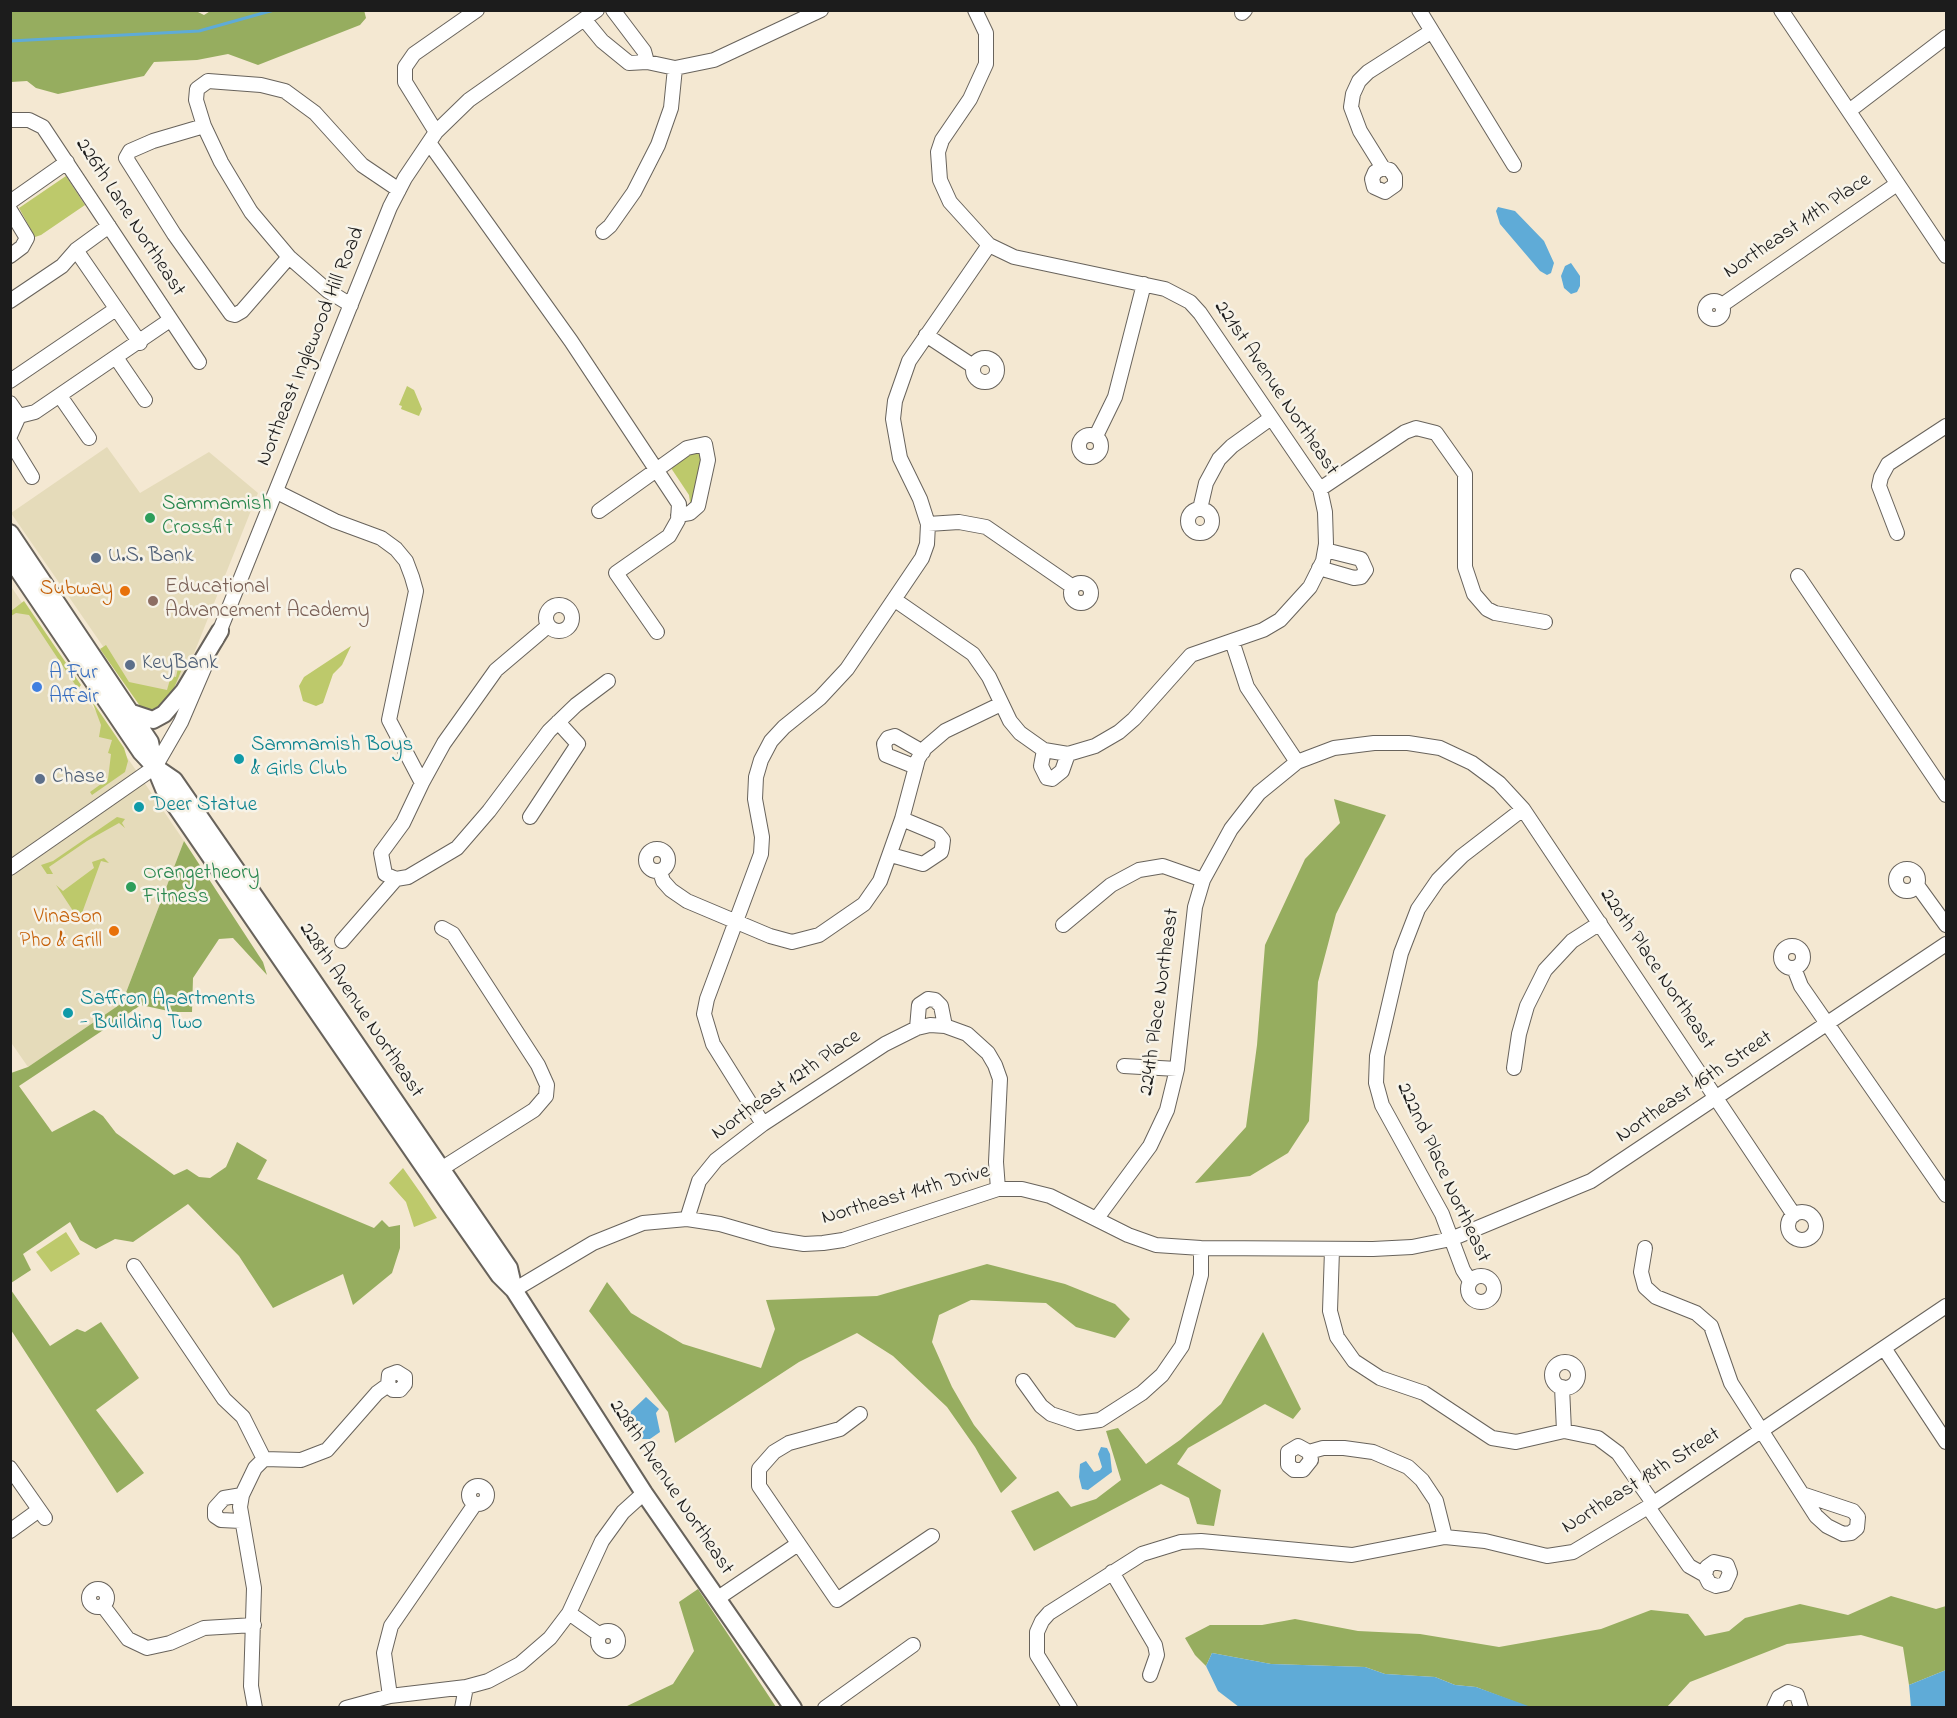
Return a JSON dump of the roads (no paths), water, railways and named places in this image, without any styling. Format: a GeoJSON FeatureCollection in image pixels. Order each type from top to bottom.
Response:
{"type":"FeatureCollection","features":[{"type":"Feature","properties":{"kind":"main road","name":"228th Avenue Northeast"},"geometry":{"type":"LineString","coordinates":[[10,533],[31,576],[141,752],[155,767],[174,780],[509,1268],[514,1290]]}},
{"type":"Feature","properties":{"kind":"main road"},"geometry":{"type":"LineString","coordinates":[[10,548],[31,576]]}},
{"type":"Feature","properties":{"kind":"main road","name":"228th Avenue Northeast"},"geometry":{"type":"LineString","coordinates":[[10,558],[31,576],[64,619],[75,628],[150,742],[155,767],[164,789],[457,1215],[499,1275],[514,1290],[644,1492],[793,1707]]}},
{"type":"Feature","properties":{"kind":"main road"},"geometry":{"type":"LineString","coordinates":[[129,712],[153,720],[164,714],[184,691],[220,631]]}},
{"type":"Feature","properties":{"kind":"main road"},"geometry":{"type":"LineString","coordinates":[[294,981],[306,981],[335,1020],[344,1026]]}},
{"type":"Feature","properties":{"kind":"main road"},"geometry":{"type":"LineString","coordinates":[[441,1169],[442,1179],[458,1202],[457,1215]]}},
{"type":"Feature","properties":{"kind":"street"},"geometry":{"type":"LineString","coordinates":[[477,10],[414,54],[405,68],[405,82],[433,138],[679,504],[678,515],[669,536],[616,573],[657,632]]}},
{"type":"Feature","properties":{"kind":"street","name":"Northeast Inglewood Hill Road"},"geometry":{"type":"LineString","coordinates":[[155,767],[181,722],[220,631],[399,190],[433,138],[469,100],[597,10]]}},
{"type":"Feature","properties":{"kind":"street"},"geometry":{"type":"LineString","coordinates":[[614,10],[644,51],[647,62]]}},
{"type":"Feature","properties":{"kind":"street"},"geometry":{"type":"LineString","coordinates":[[584,19],[620,57],[637,64],[647,62],[675,68],[714,60],[821,10]]}},
{"type":"Feature","properties":{"kind":"street","name":"221st Avenue Northeast"},"geometry":{"type":"LineString","coordinates":[[975,10],[986,33],[986,64],[970,99],[950,128],[938,152],[940,180],[957,212],[988,246],[1014,257],[1177,293],[1200,313],[1320,489],[1327,533],[1322,560],[1310,587],[1280,620],[1263,630],[1232,641]]}},
{"type":"Feature","properties":{"kind":"street"},"geometry":{"type":"LineString","coordinates":[[1419,10],[1514,165]]}},
{"type":"Feature","properties":{"kind":"street"},"geometry":{"type":"LineString","coordinates":[[1781,10],[1947,256]]}},
{"type":"Feature","properties":{"kind":"street"},"geometry":{"type":"LineString","coordinates":[[1383,168],[1353,119],[1351,107],[1353,94],[1359,81],[1368,72],[1432,31]]}},
{"type":"Feature","properties":{"kind":"street"},"geometry":{"type":"LineString","coordinates":[[1849,111],[1947,37]]}},
{"type":"Feature","properties":{"kind":"street"},"geometry":{"type":"LineString","coordinates":[[603,232],[610,226],[634,192],[658,145],[671,108],[675,68]]}},
{"type":"Feature","properties":{"kind":"street"},"geometry":{"type":"LineString","coordinates":[[351,305],[328,291],[269,236],[231,180],[204,126],[196,100],[199,85],[208,81],[229,82],[261,85],[285,91],[315,113],[362,165],[399,190]]}},
{"type":"Feature","properties":{"kind":"street","name":"226th Lane Northeast"},"geometry":{"type":"LineString","coordinates":[[10,120],[39,122],[199,362]]}},
{"type":"Feature","properties":{"kind":"street"},"geometry":{"type":"LineString","coordinates":[[204,126],[153,141],[130,151],[126,158],[174,234],[231,314],[235,315],[242,311],[289,257]]}},
{"type":"Feature","properties":{"kind":"street"},"geometry":{"type":"LineString","coordinates":[[10,202],[67,162]]}},
{"type":"Feature","properties":{"kind":"street","name":"Northeast 11th Place"},"geometry":{"type":"LineString","coordinates":[[1722,304],[1898,184]]}},
{"type":"Feature","properties":{"kind":"street"},"geometry":{"type":"LineString","coordinates":[[10,210],[27,238],[22,247],[10,256]]}},
{"type":"Feature","properties":{"kind":"street"},"geometry":{"type":"LineString","coordinates":[[10,301],[62,266],[76,250],[109,226]]}},
{"type":"Feature","properties":{"kind":"street"},"geometry":{"type":"LineString","coordinates":[[763,1124],[713,1044],[706,1026],[707,999],[734,921],[761,854],[762,837],[755,799],[756,777],[761,760],[771,741],[784,727],[820,698],[847,669],[922,558],[927,544],[928,524],[920,499],[900,458],[893,419],[902,379],[926,335],[988,246]]}},
{"type":"Feature","properties":{"kind":"street"},"geometry":{"type":"LineString","coordinates":[[76,250],[140,342]]}},
{"type":"Feature","properties":{"kind":"street"},"geometry":{"type":"LineString","coordinates":[[1096,436],[1115,398],[1144,284]]}},
{"type":"Feature","properties":{"kind":"street"},"geometry":{"type":"LineString","coordinates":[[10,381],[116,309]]}},
{"type":"Feature","properties":{"kind":"street"},"geometry":{"type":"LineString","coordinates":[[19,416],[35,412],[117,359],[170,320]]}},
{"type":"Feature","properties":{"kind":"street"},"geometry":{"type":"LineString","coordinates":[[926,335],[973,366]]}},
{"type":"Feature","properties":{"kind":"street"},"geometry":{"type":"LineString","coordinates":[[117,359],[145,400]]}},
{"type":"Feature","properties":{"kind":"street"},"geometry":{"type":"LineString","coordinates":[[60,396],[89,438]]}},
{"type":"Feature","properties":{"kind":"street"},"geometry":{"type":"LineString","coordinates":[[10,403],[19,416]]}},
{"type":"Feature","properties":{"kind":"street"},"geometry":{"type":"LineString","coordinates":[[10,436],[19,416]]}},
{"type":"Feature","properties":{"kind":"street"},"geometry":{"type":"LineString","coordinates":[[1200,509],[1206,483],[1220,459],[1232,446],[1272,418]]}},
{"type":"Feature","properties":{"kind":"street"},"geometry":{"type":"LineString","coordinates":[[1898,533],[1879,486],[1881,477],[1888,464],[1947,426]]}},
{"type":"Feature","properties":{"kind":"street"},"geometry":{"type":"LineString","coordinates":[[1320,489],[1405,432],[1416,428],[1436,433],[1465,474],[1465,567],[1474,594],[1487,609],[1495,613],[1545,622]]}},
{"type":"Feature","properties":{"kind":"street"},"geometry":{"type":"LineString","coordinates":[[10,441],[32,477]]}},
{"type":"Feature","properties":{"kind":"street"},"geometry":{"type":"LineString","coordinates":[[599,511],[687,448],[705,444],[708,460],[698,506],[690,513],[678,515]]}},
{"type":"Feature","properties":{"kind":"street"},"geometry":{"type":"LineString","coordinates":[[277,492],[335,521],[381,538],[396,549],[406,561],[416,591],[389,720],[422,783]]}},
{"type":"Feature","properties":{"kind":"street"},"geometry":{"type":"LineString","coordinates":[[928,524],[959,522],[986,527],[1073,587]]}},
{"type":"Feature","properties":{"kind":"street"},"geometry":{"type":"LineString","coordinates":[[1798,576],[1947,795]]}},
{"type":"Feature","properties":{"kind":"street"},"geometry":{"type":"LineString","coordinates":[[895,600],[973,654],[989,677],[1001,704],[1020,733],[1044,750],[1068,754],[1095,746],[1119,732],[1134,719],[1191,656],[1232,641],[1247,687],[1297,762]]}},
{"type":"Feature","properties":{"kind":"street"},"geometry":{"type":"LineString","coordinates":[[548,626],[496,670],[444,743],[403,823],[381,853],[385,874],[396,879],[408,877],[457,848],[489,811],[558,722],[608,681]]}},
{"type":"Feature","properties":{"kind":"street"},"geometry":{"type":"LineString","coordinates":[[660,871],[663,881],[671,890],[687,901],[734,921],[792,942],[819,935],[864,904],[880,881],[891,855],[922,752],[945,731],[1001,704]]}},
{"type":"Feature","properties":{"kind":"street"},"geometry":{"type":"LineString","coordinates":[[530,817],[578,744],[558,722]]}},
{"type":"Feature","properties":{"kind":"street"},"geometry":{"type":"LineString","coordinates":[[916,767],[886,755],[884,744],[888,738],[895,736],[922,752]]}},
{"type":"Feature","properties":{"kind":"street"},"geometry":{"type":"LineString","coordinates":[[1063,925],[1111,885],[1139,870],[1163,866],[1203,880],[1218,850],[1246,808],[1272,781],[1297,762],[1334,748],[1374,743],[1408,743],[1440,748],[1472,763],[1499,783],[1523,808]]}},
{"type":"Feature","properties":{"kind":"street"},"geometry":{"type":"LineString","coordinates":[[1044,750],[1041,766],[1047,778],[1053,779],[1062,771],[1068,754]]}},
{"type":"Feature","properties":{"kind":"street"},"geometry":{"type":"LineString","coordinates":[[10,868],[155,767]]}},
{"type":"Feature","properties":{"kind":"street","name":"220th Place Northeast"},"geometry":{"type":"LineString","coordinates":[[1523,808],[1794,1215]]}},
{"type":"Feature","properties":{"kind":"street","name":"222nd Place Northeast"},"geometry":{"type":"LineString","coordinates":[[1470,1281],[1463,1270],[1443,1214],[1392,1124],[1376,1083],[1377,1056],[1401,953],[1418,909],[1438,880],[1462,856],[1523,808]]}},
{"type":"Feature","properties":{"kind":"street"},"geometry":{"type":"LineString","coordinates":[[891,855],[923,864],[941,852],[943,840],[938,834],[902,819]]}},
{"type":"Feature","properties":{"kind":"street"},"geometry":{"type":"LineString","coordinates":[[342,941],[396,879]]}},
{"type":"Feature","properties":{"kind":"street","name":"224th Place Northeast"},"geometry":{"type":"LineString","coordinates":[[1097,1218],[1161,1126],[1177,1069],[1190,934],[1203,880]]}},
{"type":"Feature","properties":{"kind":"street"},"geometry":{"type":"LineString","coordinates":[[1917,885],[1947,925]]}},
{"type":"Feature","properties":{"kind":"street"},"geometry":{"type":"LineString","coordinates":[[1514,1068],[1519,1034],[1527,1006],[1545,970],[1572,941],[1600,923]]}},
{"type":"Feature","properties":{"kind":"street"},"geometry":{"type":"LineString","coordinates":[[441,1169],[534,1110],[546,1096],[547,1085],[538,1065],[453,934],[442,928]]}},
{"type":"Feature","properties":{"kind":"street","name":"Northeast 16th Street"},"geometry":{"type":"LineString","coordinates":[[1451,1239],[1591,1181],[1947,944]]}},
{"type":"Feature","properties":{"kind":"street"},"geometry":{"type":"LineString","coordinates":[[1794,968],[1801,986],[1947,1195]]}},
{"type":"Feature","properties":{"kind":"street"},"geometry":{"type":"LineString","coordinates":[[945,1026],[940,1006],[935,1000],[928,999],[919,1005],[917,1028],[945,1026],[968,1034],[978,1042],[995,1065],[1000,1079],[996,1162],[998,1189]]}},
{"type":"Feature","properties":{"kind":"street","name":"Northeast 12th Place"},"geometry":{"type":"LineString","coordinates":[[687,1218],[696,1188],[705,1172],[716,1160],[763,1124],[885,1044],[917,1028]]}},
{"type":"Feature","properties":{"kind":"street"},"geometry":{"type":"LineString","coordinates":[[1124,1066],[1177,1069]]}},
{"type":"Feature","properties":{"kind":"street","name":"Northeast 14th Drive"},"geometry":{"type":"LineString","coordinates":[[687,1218],[720,1224],[772,1239],[804,1244],[823,1243],[843,1240],[998,1189],[1022,1189],[1044,1194],[1144,1241],[1202,1248],[1332,1250],[1412,1247],[1451,1239]]}},
{"type":"Feature","properties":{"kind":"street"},"geometry":{"type":"LineString","coordinates":[[514,1290],[593,1243],[623,1229],[643,1223],[687,1218]]}},
{"type":"Feature","properties":{"kind":"street"},"geometry":{"type":"LineString","coordinates":[[1023,1381],[1041,1406],[1051,1414],[1078,1424],[1100,1420],[1143,1393],[1162,1375],[1182,1346],[1200,1275],[1202,1248]]}},
{"type":"Feature","properties":{"kind":"street"},"geometry":{"type":"LineString","coordinates":[[1645,1248],[1641,1272],[1645,1287],[1656,1298],[1696,1313],[1711,1326],[1731,1383],[1805,1495]]}},
{"type":"Feature","properties":{"kind":"street"},"geometry":{"type":"LineString","coordinates":[[1332,1250],[1330,1311],[1343,1348],[1360,1366],[1380,1378],[1424,1393],[1492,1438],[1516,1442],[1564,1431],[1582,1433],[1610,1445],[1689,1566],[1705,1575]]}},
{"type":"Feature","properties":{"kind":"street"},"geometry":{"type":"LineString","coordinates":[[134,1266],[224,1399],[243,1417],[264,1459]]}},
{"type":"Feature","properties":{"kind":"street","name":"Northeast 18th Street"},"geometry":{"type":"LineString","coordinates":[[1070,1707],[1042,1666],[1037,1654],[1036,1641],[1042,1621],[1049,1613],[1142,1554],[1181,1542],[1201,1541],[1352,1555],[1445,1537],[1485,1541],[1546,1556],[1560,1555],[1585,1547],[1651,1505],[1947,1306]]}},
{"type":"Feature","properties":{"kind":"street"},"geometry":{"type":"LineString","coordinates":[[1884,1348],[1947,1442]]}},
{"type":"Feature","properties":{"kind":"street"},"geometry":{"type":"LineString","coordinates":[[255,1707],[251,1686],[254,1625],[252,1572],[241,1521],[242,1495],[255,1468],[264,1459],[301,1460],[318,1455],[335,1444],[377,1393],[388,1385]]}},
{"type":"Feature","properties":{"kind":"street"},"geometry":{"type":"LineString","coordinates":[[1562,1387],[1564,1431]]}},
{"type":"Feature","properties":{"kind":"street"},"geometry":{"type":"LineString","coordinates":[[860,1414],[840,1429],[789,1443],[774,1452],[759,1469],[759,1486],[837,1600],[932,1536]]}},
{"type":"Feature","properties":{"kind":"street"},"geometry":{"type":"LineString","coordinates":[[1309,1452],[1323,1448],[1344,1448],[1373,1452],[1408,1467],[1422,1480],[1436,1501],[1445,1537]]}},
{"type":"Feature","properties":{"kind":"street"},"geometry":{"type":"LineString","coordinates":[[10,1468],[42,1514],[10,1531]]}},
{"type":"Feature","properties":{"kind":"street"},"geometry":{"type":"LineString","coordinates":[[346,1707],[390,1696],[466,1687],[488,1681],[520,1664],[550,1638],[569,1613],[602,1541],[623,1512],[644,1492]]}},
{"type":"Feature","properties":{"kind":"street"},"geometry":{"type":"LineString","coordinates":[[241,1521],[221,1520],[215,1516],[214,1508],[224,1498],[242,1495]]}},
{"type":"Feature","properties":{"kind":"street"},"geometry":{"type":"LineString","coordinates":[[390,1696],[384,1653],[392,1626],[475,1504]]}},
{"type":"Feature","properties":{"kind":"street"},"geometry":{"type":"LineString","coordinates":[[718,1598],[798,1544]]}},
{"type":"Feature","properties":{"kind":"street"},"geometry":{"type":"LineString","coordinates":[[1112,1572],[1155,1645],[1157,1655],[1150,1675]]}},
{"type":"Feature","properties":{"kind":"street"},"geometry":{"type":"LineString","coordinates":[[103,1606],[128,1639],[147,1648],[170,1643],[204,1628],[254,1625]]}},
{"type":"Feature","properties":{"kind":"street"},"geometry":{"type":"LineString","coordinates":[[569,1613],[600,1635]]}},
{"type":"Feature","properties":{"kind":"street"},"geometry":{"type":"LineString","coordinates":[[825,1707],[913,1645]]}},
{"type":"Feature","properties":{"kind":"street"},"geometry":{"type":"LineString","coordinates":[[462,1707],[466,1687]]}},
{"type":"Feature","properties":{"kind":"street"},"geometry":{"type":"LineString","coordinates":[[1774,1707],[1784,1693],[1793,1693],[1800,1699],[1801,1707]]}},
{"type":"Feature","properties":{"kind":"water"},"geometry":{"type":"Polygon","coordinates":[[[1498,207],[1515,211],[1544,241],[1554,263],[1551,273],[1547,275],[1540,271],[1500,224],[1496,211],[1498,207]]]}},
{"type":"Feature","properties":{"kind":"water"},"geometry":{"type":"Polygon","coordinates":[[[1571,263],[1580,276],[1580,286],[1577,292],[1571,294],[1564,288],[1561,276],[1565,266],[1571,263]]]}},
{"type":"Feature","properties":{"kind":"water"},"geometry":{"type":"Polygon","coordinates":[[[646,1397],[659,1409],[656,1413],[660,1432],[650,1439],[642,1439],[625,1417],[646,1397]]]}},
{"type":"Feature","properties":{"kind":"water"},"geometry":{"type":"Polygon","coordinates":[[[1101,1447],[1107,1448],[1110,1454],[1112,1472],[1088,1490],[1082,1489],[1079,1477],[1080,1464],[1086,1461],[1094,1472],[1100,1470],[1102,1467],[1098,1454],[1101,1447]]]}},
{"type":"Feature","properties":{"kind":"water"},"geometry":{"type":"Polygon","coordinates":[[[1212,1653],[1271,1664],[1365,1667],[1385,1674],[1435,1677],[1455,1685],[1476,1687],[1531,1707],[1239,1707],[1218,1691],[1206,1666],[1212,1653]]]}},
{"type":"Feature","properties":{"kind":"water"},"geometry":{"type":"Polygon","coordinates":[[[1946,1670],[1946,1707],[1911,1707],[1909,1685],[1946,1670]]]}},
{"type":"Feature","properties":{"kind":"waterway"},"geometry":{"type":"LineString","coordinates":[[10,41],[199,31],[274,10]]}},
{"type":"Feature","properties":{"kind":"place","name":"Sammamish Crossfit"},"geometry":{"type":"Point","coordinates":[150,518]}},
{"type":"Feature","properties":{"kind":"place","name":"U.S. Bank"},"geometry":{"type":"Point","coordinates":[96,558]}},
{"type":"Feature","properties":{"kind":"place","name":"Subway"},"geometry":{"type":"Point","coordinates":[125,591]}},
{"type":"Feature","properties":{"kind":"place","name":"Educational Advancement Academy"},"geometry":{"type":"Point","coordinates":[153,601]}},
{"type":"Feature","properties":{"kind":"place","name":"KeyBank"},"geometry":{"type":"Point","coordinates":[130,665]}},
{"type":"Feature","properties":{"kind":"place","name":"A Fur Affair"},"geometry":{"type":"Point","coordinates":[37,687]}},
{"type":"Feature","properties":{"kind":"place","name":"Sammamish Boys & Girls Club"},"geometry":{"type":"Point","coordinates":[239,759]}},
{"type":"Feature","properties":{"kind":"place","name":"Chase"},"geometry":{"type":"Point","coordinates":[40,779]}},
{"type":"Feature","properties":{"kind":"place","name":"Deer Statue"},"geometry":{"type":"Point","coordinates":[139,807]}},
{"type":"Feature","properties":{"kind":"place","name":"Orangetheory Fitness"},"geometry":{"type":"Point","coordinates":[131,887]}},
{"type":"Feature","properties":{"kind":"place","name":"Vinason Pho & Grill"},"geometry":{"type":"Point","coordinates":[114,931]}},
{"type":"Feature","properties":{"kind":"place","name":"Saffron Apartments - Building Two"},"geometry":{"type":"Point","coordinates":[68,1013]}}]}
